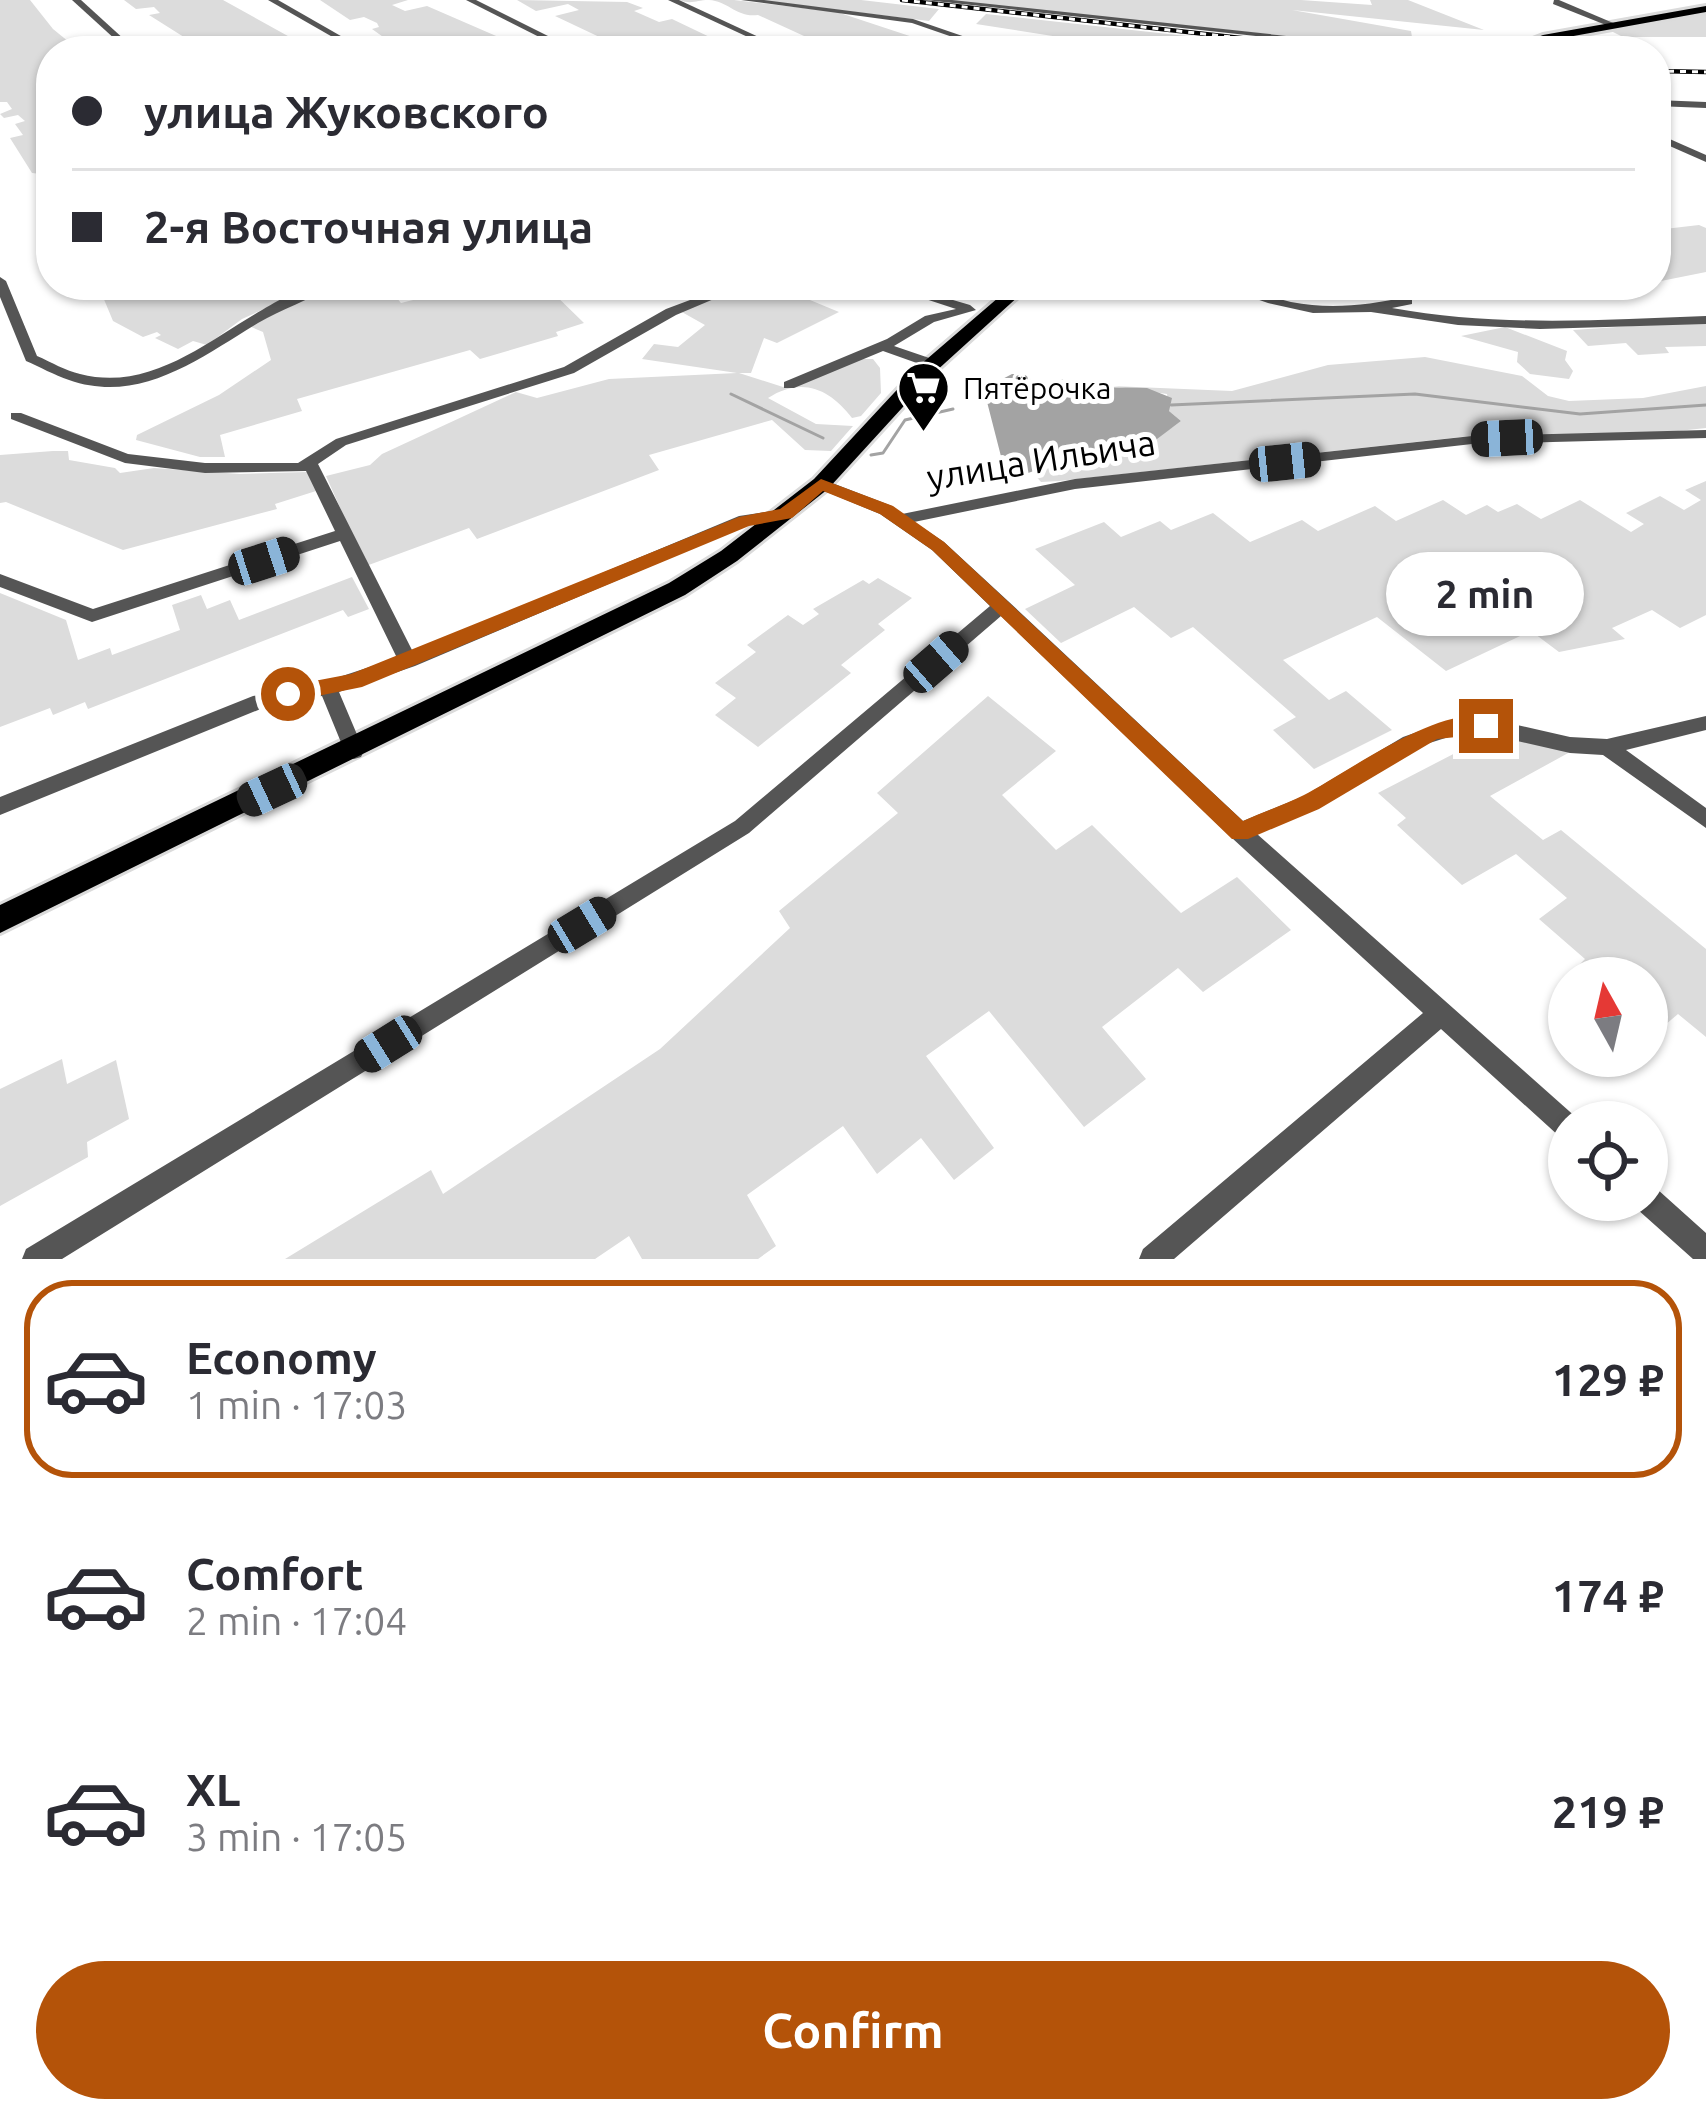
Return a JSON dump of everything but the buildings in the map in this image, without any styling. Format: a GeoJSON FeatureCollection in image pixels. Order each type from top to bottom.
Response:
{"type":"FeatureCollection","features":[{"type":"Feature","properties":{"kind":"main road"},"geometry":{"type":"LineString","coordinates":[[1554,36],[1706,9]]}},
{"type":"Feature","properties":{"kind":"main road"},"geometry":{"type":"LineString","coordinates":[[0,920],[354,751],[677,589],[821,484],[978,312],[998,300]]}},
{"type":"Feature","properties":{"kind":"street"},"geometry":{"type":"LineString","coordinates":[[76,0],[116,36]]}},
{"type":"Feature","properties":{"kind":"street"},"geometry":{"type":"LineString","coordinates":[[272,0],[336,36]]}},
{"type":"Feature","properties":{"kind":"street"},"geometry":{"type":"LineString","coordinates":[[470,0],[543,36]]}},
{"type":"Feature","properties":{"kind":"street"},"geometry":{"type":"LineString","coordinates":[[672,0],[752,36]]}},
{"type":"Feature","properties":{"kind":"street"},"geometry":{"type":"LineString","coordinates":[[745,0],[913,21],[958,36]]}},
{"type":"Feature","properties":{"kind":"street"},"geometry":{"type":"LineString","coordinates":[[928,0],[1279,36]]}},
{"type":"Feature","properties":{"kind":"street"},"geometry":{"type":"LineString","coordinates":[[1560,0],[1556,2],[1614,25]]}},
{"type":"Feature","properties":{"kind":"street"},"geometry":{"type":"LineString","coordinates":[[1671,104],[1706,105]]}},
{"type":"Feature","properties":{"kind":"street"},"geometry":{"type":"LineString","coordinates":[[1671,143],[1706,159]]}},
{"type":"Feature","properties":{"kind":"street"},"geometry":{"type":"LineString","coordinates":[[0,280],[31,358],[76,378],[114,385],[130,385],[178,368],[288,300]]}},
{"type":"Feature","properties":{"kind":"street"},"geometry":{"type":"LineString","coordinates":[[16,416],[125,458],[205,468],[311,465],[341,442],[540,380],[596,357],[670,312],[702,300]]}},
{"type":"Feature","properties":{"kind":"street"},"geometry":{"type":"LineString","coordinates":[[938,300],[978,312]]}},
{"type":"Feature","properties":{"kind":"street"},"geometry":{"type":"LineString","coordinates":[[1270,300],[1334,315],[1407,301]]}},
{"type":"Feature","properties":{"kind":"street"},"geometry":{"type":"LineString","coordinates":[[1376,309],[1435,320],[1534,326],[1706,320]]}},
{"type":"Feature","properties":{"kind":"street"},"geometry":{"type":"LineString","coordinates":[[789,385],[882,346],[930,319],[978,312]]}},
{"type":"Feature","properties":{"kind":"street"},"geometry":{"type":"LineString","coordinates":[[882,346],[933,364]]}},
{"type":"Feature","properties":{"kind":"street","name":"улица Ильича"},"geometry":{"type":"LineString","coordinates":[[821,484],[902,519],[1075,484],[1472,440],[1706,434]]}},
{"type":"Feature","properties":{"kind":"street"},"geometry":{"type":"LineString","coordinates":[[311,465],[408,661]]}},
{"type":"Feature","properties":{"kind":"street"},"geometry":{"type":"LineString","coordinates":[[0,806],[260,701],[328,688],[408,661],[745,520],[785,514]]}},
{"type":"Feature","properties":{"kind":"street"},"geometry":{"type":"LineString","coordinates":[[902,519],[1002,605],[1240,832],[1548,1109]]}},
{"type":"Feature","properties":{"kind":"street"},"geometry":{"type":"LineString","coordinates":[[0,580],[92,616],[344,534]]}},
{"type":"Feature","properties":{"kind":"street"},"geometry":{"type":"LineString","coordinates":[[36,1259],[742,827],[1002,605]]}},
{"type":"Feature","properties":{"kind":"street"},"geometry":{"type":"LineString","coordinates":[[328,688],[354,751]]}},
{"type":"Feature","properties":{"kind":"street"},"geometry":{"type":"LineString","coordinates":[[1240,832],[1311,802],[1411,742],[1457,726],[1486,726],[1570,745],[1607,747],[1706,723]]}},
{"type":"Feature","properties":{"kind":"street"},"geometry":{"type":"LineString","coordinates":[[1607,747],[1706,819]]}},
{"type":"Feature","properties":{"kind":"street"},"geometry":{"type":"LineString","coordinates":[[1153,1259],[1442,1012]]}},
{"type":"Feature","properties":{"kind":"street"},"geometry":{"type":"LineString","coordinates":[[1668,1217],[1706,1252]]}},
{"type":"Feature","properties":{"kind":"shaded area"},"geometry":{"type":"Polygon","coordinates":[[[0,0],[30,0],[62,36],[36,36],[36,173],[10,138],[23,135],[15,124],[25,121],[18,115],[4,118],[0,114],[12,109],[0,102],[0,0]]]}},
{"type":"Feature","properties":{"kind":"shaded area"},"geometry":{"type":"Polygon","coordinates":[[[124,0],[223,0],[288,36],[182,36],[149,15],[160,13],[154,7],[136,9],[124,0]]]}},
{"type":"Feature","properties":{"kind":"shaded area"},"geometry":{"type":"Polygon","coordinates":[[[320,0],[408,0],[392,5],[405,11],[427,6],[496,36],[382,36],[372,29],[379,27],[377,23],[364,17],[350,20],[320,0]]]}},
{"type":"Feature","properties":{"kind":"shaded area"},"geometry":{"type":"Polygon","coordinates":[[[517,0],[627,2],[643,8],[634,11],[659,22],[672,19],[708,36],[597,36],[555,16],[579,10],[568,4],[536,11],[517,0]]]}},
{"type":"Feature","properties":{"kind":"shaded area"},"geometry":{"type":"Polygon","coordinates":[[[709,0],[837,12],[910,36],[804,36],[709,0]]]}},
{"type":"Feature","properties":{"kind":"shaded area"},"geometry":{"type":"Polygon","coordinates":[[[756,0],[861,0],[939,9],[929,21],[756,0]]]}},
{"type":"Feature","properties":{"kind":"shaded area"},"geometry":{"type":"Polygon","coordinates":[[[936,0],[1301,0],[1372,5],[1370,0],[1408,0],[1484,30],[1292,10],[1411,31],[1412,36],[1286,36],[936,0]]]}},
{"type":"Feature","properties":{"kind":"shaded area"},"geometry":{"type":"Polygon","coordinates":[[[1706,12],[1706,37],[1621,36],[1609,30],[1706,12]]]}},
{"type":"Feature","properties":{"kind":"shaded area"},"geometry":{"type":"Polygon","coordinates":[[[986,14],[1186,36],[1053,36],[976,24],[986,14]]]}},
{"type":"Feature","properties":{"kind":"shaded area"},"geometry":{"type":"Polygon","coordinates":[[[1671,228],[1706,228],[1706,272],[1671,279],[1671,228]]]}},
{"type":"Feature","properties":{"kind":"shaded area"},"geometry":{"type":"Polygon","coordinates":[[[104,300],[284,300],[242,319],[207,345],[193,341],[178,349],[155,338],[161,335],[157,332],[143,337],[113,321],[104,300]]]}},
{"type":"Feature","properties":{"kind":"shaded area"},"geometry":{"type":"Polygon","coordinates":[[[294,300],[560,300],[584,323],[556,332],[558,336],[480,359],[470,350],[297,399],[302,411],[220,435],[225,457],[200,457],[136,440],[137,435],[219,395],[271,360],[263,332],[249,326],[294,300]]]}},
{"type":"Feature","properties":{"kind":"shaded area"},"geometry":{"type":"Polygon","coordinates":[[[711,300],[810,300],[839,312],[777,343],[764,338],[751,373],[739,373],[783,387],[855,359],[873,359],[880,368],[881,393],[861,416],[852,418],[814,389],[792,388],[768,398],[816,424],[853,426],[831,451],[805,450],[772,420],[649,455],[659,470],[477,539],[469,528],[366,566],[326,476],[370,465],[382,454],[516,392],[537,398],[609,379],[737,373],[642,359],[654,344],[678,347],[705,325],[680,311],[711,300]]]}},
{"type":"Feature","properties":{"kind":"shaded area"},"geometry":{"type":"Polygon","coordinates":[[[1706,321],[1706,346],[1665,347],[1669,353],[1638,355],[1626,343],[1588,346],[1573,330],[1706,321]]]}},
{"type":"Feature","properties":{"kind":"shaded area"},"geometry":{"type":"Polygon","coordinates":[[[1505,327],[1567,351],[1565,360],[1573,371],[1569,379],[1530,374],[1517,362],[1518,352],[1461,336],[1505,327]]]}},
{"type":"Feature","properties":{"kind":"shaded area"},"geometry":{"type":"Polygon","coordinates":[[[1425,357],[1522,376],[1548,396],[1569,401],[1643,398],[1706,386],[1706,428],[1640,435],[1470,436],[1059,481],[1041,482],[1034,474],[1147,441],[1181,421],[1169,411],[1167,394],[1112,386],[1232,391],[1328,365],[1425,357]]]}},
{"type":"Feature","properties":{"kind":"shaded area"},"geometry":{"type":"Polygon","coordinates":[[[1012,374],[1025,374],[1037,385],[1065,379],[1092,387],[1147,388],[1172,398],[1169,411],[1181,421],[1153,442],[1065,460],[1014,478],[1005,472],[985,394],[991,385],[1012,374]]]}},
{"type":"Feature","properties":{"kind":"shaded area"},"geometry":{"type":"Polygon","coordinates":[[[68,451],[69,460],[115,468],[120,473],[154,468],[240,474],[307,472],[316,491],[275,504],[277,509],[123,550],[0,503],[0,455],[68,451]]]}},
{"type":"Feature","properties":{"kind":"shaded area"},"geometry":{"type":"Polygon","coordinates":[[[1706,481],[1706,615],[1680,628],[1652,610],[1612,628],[1625,639],[1559,652],[1531,631],[1446,671],[1377,617],[1283,660],[1329,700],[1346,691],[1392,730],[1314,769],[1273,730],[1296,717],[1193,627],[1171,638],[1134,607],[1061,643],[1025,609],[1075,585],[1035,549],[1104,522],[1121,537],[1160,521],[1171,530],[1213,513],[1250,542],[1302,520],[1318,531],[1375,506],[1396,521],[1443,500],[1466,515],[1487,505],[1498,512],[1517,504],[1541,519],[1580,500],[1631,532],[1644,524],[1626,513],[1660,496],[1684,510],[1701,500],[1685,490],[1706,481]]]}},
{"type":"Feature","properties":{"kind":"shaded area"},"geometry":{"type":"Polygon","coordinates":[[[352,577],[369,609],[348,617],[343,610],[88,709],[85,702],[53,715],[50,708],[0,727],[0,593],[66,620],[78,660],[110,648],[112,655],[180,630],[172,605],[201,595],[207,609],[230,600],[239,620],[352,577]]]}},
{"type":"Feature","properties":{"kind":"shaded area"},"geometry":{"type":"Polygon","coordinates":[[[878,578],[912,598],[878,624],[885,630],[841,665],[851,673],[758,747],[715,715],[736,698],[715,683],[756,652],[747,645],[788,615],[803,625],[819,614],[813,609],[863,580],[869,584],[878,578]]]}},
{"type":"Feature","properties":{"kind":"shaded area"},"geometry":{"type":"Polygon","coordinates":[[[988,696],[1056,751],[1002,795],[1056,850],[1092,825],[1181,913],[1237,877],[1291,930],[1203,992],[1178,968],[1102,1027],[1146,1079],[1084,1127],[989,1011],[926,1056],[994,1148],[954,1180],[921,1138],[877,1174],[843,1126],[747,1195],[776,1246],[758,1259],[642,1259],[629,1236],[595,1259],[285,1259],[431,1170],[443,1194],[660,1049],[790,928],[779,911],[898,813],[877,793],[988,696]]]}},
{"type":"Feature","properties":{"kind":"shaded area"},"geometry":{"type":"Polygon","coordinates":[[[1492,734],[1570,752],[1490,796],[1543,840],[1561,830],[1706,949],[1706,1037],[1678,1014],[1668,1022],[1668,957],[1583,957],[1539,919],[1567,898],[1516,854],[1462,885],[1397,825],[1406,818],[1378,793],[1492,734]]]}},
{"type":"Feature","properties":{"kind":"shaded area"},"geometry":{"type":"Polygon","coordinates":[[[62,1059],[67,1084],[116,1060],[129,1119],[87,1142],[88,1157],[0,1206],[0,1089],[62,1059]]]}},
{"type":"Feature","properties":{"kind":"waterway"},"geometry":{"type":"LineString","coordinates":[[731,394],[823,438]]}},
{"type":"Feature","properties":{"kind":"waterway"},"geometry":{"type":"LineString","coordinates":[[1171,405],[1415,394],[1580,414],[1706,405]]}},
{"type":"Feature","properties":{"kind":"waterway"},"geometry":{"type":"LineString","coordinates":[[871,455],[883,453],[905,420],[953,409]]}},
{"type":"Feature","properties":{"kind":"railway"},"geometry":{"type":"LineString","coordinates":[[902,0],[1222,36]]}},
{"type":"Feature","properties":{"kind":"railway"},"geometry":{"type":"LineString","coordinates":[[1671,71],[1706,72]]}},
{"type":"Feature","properties":{"kind":"place","name":"Пятёрочка"},"geometry":{"type":"Point","coordinates":[924,434]}},
{"type":"Feature","properties":{"kind":"route"},"geometry":{"type":"LineString","coordinates":[[288,694],[354,681],[745,520],[785,514],[821,484],[886,510],[938,546],[1240,832],[1311,802],[1431,733],[1457,726],[1486,726]]}}]}
